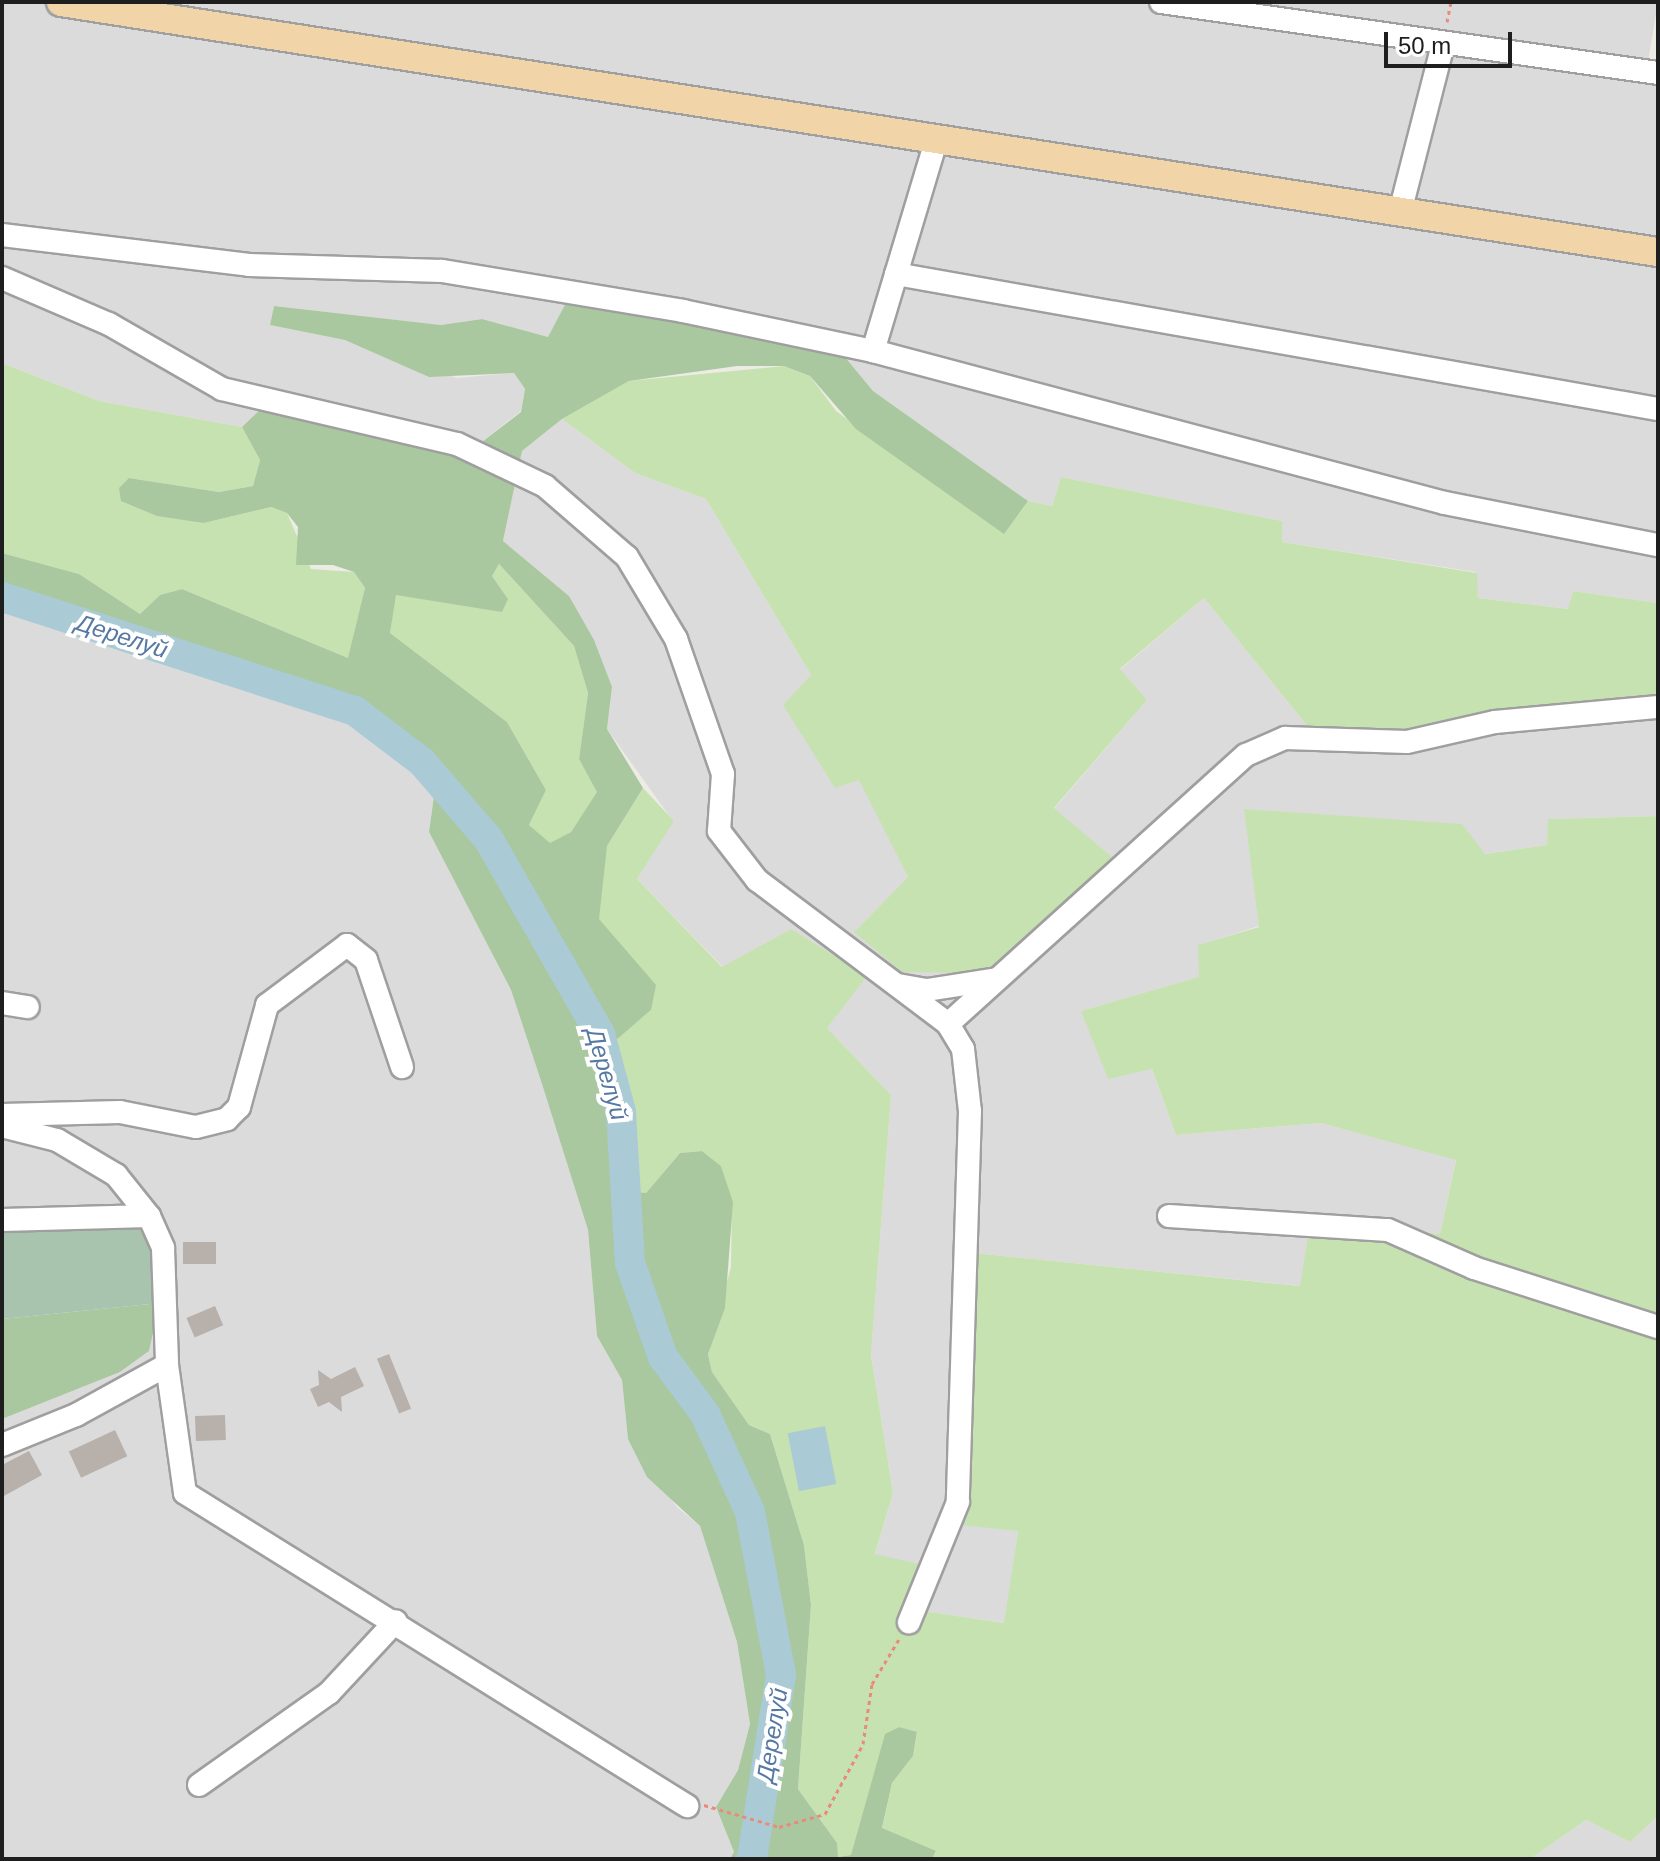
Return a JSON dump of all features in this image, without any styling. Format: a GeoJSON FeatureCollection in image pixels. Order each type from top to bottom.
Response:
{"type":"FeatureCollection","features":[{"type":"Feature","properties":{"kind":"main road"},"geometry":{"type":"LineString","coordinates":[[75,3],[1658,252]]}},
{"type":"Feature","properties":{"kind":"street"},"geometry":{"type":"LineString","coordinates":[[1161,2],[1443,45],[1658,73]]}},
{"type":"Feature","properties":{"kind":"street"},"geometry":{"type":"LineString","coordinates":[[1400,212],[1443,45]]}},
{"type":"Feature","properties":{"kind":"street"},"geometry":{"type":"LineString","coordinates":[[873,351],[937,138]]}},
{"type":"Feature","properties":{"kind":"street"},"geometry":{"type":"LineString","coordinates":[[2,235],[249,265],[442,271],[873,351],[1430,500],[1658,545]]}},
{"type":"Feature","properties":{"kind":"street"},"geometry":{"type":"LineString","coordinates":[[896,274],[1658,409]]}},
{"type":"Feature","properties":{"kind":"street"},"geometry":{"type":"LineString","coordinates":[[2,278],[109,324],[222,389],[457,444],[545,486],[627,557],[676,639],[723,774],[719,831],[757,880],[948,1024],[963,1049],[970,1111],[958,1502],[909,1622]]}},
{"type":"Feature","properties":{"kind":"street"},"geometry":{"type":"LineString","coordinates":[[948,1024],[1246,755],[1285,738],[1407,742],[1495,722],[1658,707]]}},
{"type":"Feature","properties":{"kind":"street"},"geometry":{"type":"LineString","coordinates":[[2,1115],[120,1112],[196,1127],[227,1119],[243,1093],[267,1005],[347,945],[366,960],[402,1067]]}},
{"type":"Feature","properties":{"kind":"street"},"geometry":{"type":"LineString","coordinates":[[890,983],[927,990],[1002,977]]}},
{"type":"Feature","properties":{"kind":"street"},"geometry":{"type":"LineString","coordinates":[[2,1003],[28,1007]]}},
{"type":"Feature","properties":{"kind":"street"},"geometry":{"type":"LineString","coordinates":[[2,1126],[57,1140],[116,1175],[149,1216],[163,1248],[167,1365],[185,1493],[396,1621],[687,1806]]}},
{"type":"Feature","properties":{"kind":"street"},"geometry":{"type":"LineString","coordinates":[[2,1220],[149,1216]]}},
{"type":"Feature","properties":{"kind":"street"},"geometry":{"type":"LineString","coordinates":[[1169,1216],[1388,1230],[1474,1268],[1658,1327]]}},
{"type":"Feature","properties":{"kind":"street"},"geometry":{"type":"LineString","coordinates":[[2,1445],[76,1415],[167,1365]]}},
{"type":"Feature","properties":{"kind":"street"},"geometry":{"type":"LineString","coordinates":[[199,1785],[329,1693],[396,1621]]}},
{"type":"Feature","properties":{"kind":"path"},"geometry":{"type":"LineString","coordinates":[[687,1806],[744,1814],[779,1827],[825,1814],[838,1799],[863,1744],[872,1684],[909,1622]]}},
{"type":"Feature","properties":{"kind":"shaded area"},"geometry":{"type":"Polygon","coordinates":[[[2,2],[1658,2],[1645,80],[1658,82],[1658,603],[1573,591],[1569,609],[1478,598],[1476,572],[1282,542],[1282,521],[1061,477],[1052,506],[1028,501],[873,391],[840,351],[548,337],[482,319],[441,325],[274,306],[270,325],[345,340],[457,378],[514,373],[525,389],[521,411],[466,454],[266,404],[242,427],[99,401],[2,363],[2,2]]]}},
{"type":"Feature","properties":{"kind":"shaded area"},"geometry":{"type":"Polygon","coordinates":[[[562,419],[635,473],[706,499],[811,675],[908,877],[855,931],[1112,859],[1054,809],[1147,700],[1120,670],[1204,598],[1321,743],[1402,749],[1658,712],[1658,816],[1549,819],[1547,845],[1484,854],[1199,945],[1200,977],[1081,1011],[1152,1069],[1176,1135],[1321,1123],[1456,1159],[1440,1234],[1312,1218],[1301,1286],[954,1251],[950,1493],[942,1523],[1018,1530],[1005,1623],[922,1611],[875,1555],[893,1493],[871,1355],[891,1095],[827,1028],[791,929],[723,967],[637,879],[673,821],[607,729],[612,687],[569,596],[503,541],[522,451],[562,419]]]}},
{"type":"Feature","properties":{"kind":"shaded area"},"geometry":{"type":"Polygon","coordinates":[[[2,591],[367,709],[437,774],[429,832],[511,990],[542,1084],[588,1230],[597,1336],[622,1380],[628,1439],[677,1507],[700,1526],[737,1642],[750,1724],[738,1770],[716,1807],[734,1852],[730,1859],[2,1859],[2,1419],[120,1372],[149,1351],[160,1303],[2,1222],[2,591]]]}},
{"type":"Feature","properties":{"kind":"shaded area"},"geometry":{"type":"Polygon","coordinates":[[[1658,1816],[1658,1859],[1530,1859],[1586,1820],[1630,1842],[1658,1816]]]}},
{"type":"Feature","properties":{"kind":"green space"},"geometry":{"type":"Polygon","coordinates":[[[567,301],[840,351],[873,391],[1028,501],[1004,534],[856,429],[810,376],[784,366],[737,366],[629,381],[562,419],[522,451],[503,541],[569,596],[594,640],[612,687],[607,729],[643,788],[607,846],[599,919],[656,985],[651,1010],[601,1053],[603,1081],[622,1190],[646,1193],[680,1153],[702,1151],[721,1166],[733,1202],[725,1308],[708,1354],[712,1372],[749,1425],[770,1434],[804,1545],[811,1605],[798,1789],[837,1843],[838,1857],[851,1855],[885,1734],[899,1727],[917,1732],[913,1756],[892,1783],[882,1828],[936,1851],[932,1859],[730,1859],[734,1852],[716,1807],[738,1770],[750,1724],[737,1642],[700,1526],[647,1477],[628,1439],[622,1380],[597,1336],[588,1230],[542,1084],[511,990],[429,832],[437,774],[367,709],[2,591],[2,553],[79,574],[140,614],[160,595],[182,589],[348,658],[365,588],[354,572],[333,565],[296,565],[298,527],[287,513],[271,507],[204,523],[157,516],[121,501],[119,488],[129,478],[219,492],[253,486],[260,460],[242,427],[266,404],[466,454],[521,412],[525,389],[514,373],[429,377],[345,340],[270,325],[274,306],[441,325],[482,319],[548,337],[567,301]],[[499,564],[492,576],[508,599],[502,612],[396,595],[390,633],[507,722],[546,790],[529,825],[550,843],[571,832],[597,792],[579,759],[588,693],[574,646],[499,564]]]}},
{"type":"Feature","properties":{"kind":"green space"},"geometry":{"type":"Polygon","coordinates":[[[2,363],[99,401],[242,427],[260,460],[253,486],[219,492],[129,478],[204,523],[271,507],[287,513],[311,569],[354,572],[365,588],[356,649],[348,658],[182,589],[160,595],[140,614],[79,574],[2,553],[2,363]]]}},
{"type":"Feature","properties":{"kind":"green space"},"geometry":{"type":"Polygon","coordinates":[[[784,366],[810,376],[836,411],[1004,533],[1028,501],[1052,506],[1061,477],[1282,521],[1282,542],[1477,573],[1478,598],[1568,609],[1573,591],[1658,603],[1658,712],[1402,749],[1321,743],[1204,598],[1120,669],[1147,700],[1054,808],[1113,858],[1002,961],[974,973],[902,972],[854,932],[908,877],[859,780],[835,788],[783,705],[811,675],[706,499],[635,473],[562,419],[629,381],[784,366]]]}},
{"type":"Feature","properties":{"kind":"green space"},"geometry":{"type":"Polygon","coordinates":[[[499,564],[574,646],[588,693],[579,759],[598,792],[571,832],[550,844],[529,825],[546,790],[507,722],[390,633],[395,595],[508,599],[492,576],[499,564]]]}},
{"type":"Feature","properties":{"kind":"green space"},"geometry":{"type":"Polygon","coordinates":[[[643,788],[674,821],[637,879],[722,967],[791,929],[867,976],[827,1028],[891,1095],[871,1355],[893,1493],[875,1554],[941,1569],[923,1611],[1004,1623],[1018,1531],[941,1523],[950,1493],[954,1251],[1300,1286],[1311,1218],[1440,1234],[1456,1160],[1321,1123],[1176,1135],[1152,1069],[1108,1079],[1081,1011],[1199,977],[1198,945],[1259,927],[1244,809],[1462,824],[1485,854],[1547,845],[1548,819],[1658,816],[1658,1816],[1630,1842],[1586,1820],[1530,1859],[932,1859],[936,1852],[882,1829],[892,1783],[913,1756],[917,1733],[899,1727],[885,1735],[852,1855],[837,1857],[837,1843],[798,1789],[811,1605],[804,1545],[770,1434],[749,1425],[712,1372],[708,1354],[731,1267],[732,1202],[721,1166],[702,1151],[680,1153],[646,1193],[622,1190],[600,1053],[651,1010],[599,920],[599,879],[607,846],[643,788]]]}},
{"type":"Feature","properties":{"kind":"green space"},"geometry":{"type":"Polygon","coordinates":[[[139,1220],[156,1251],[160,1303],[2,1319],[2,1222],[139,1220]]]}},
{"type":"Feature","properties":{"kind":"green space"},"geometry":{"type":"Polygon","coordinates":[[[160,1303],[149,1351],[120,1372],[2,1419],[2,1319],[160,1303]]]}},
{"type":"Feature","properties":{"kind":"water"},"geometry":{"type":"Polygon","coordinates":[[[825,1426],[836,1484],[799,1491],[788,1433],[825,1426]]]}},
{"type":"Feature","properties":{"kind":"building"},"geometry":{"type":"Polygon","coordinates":[[[183,1242],[216,1242],[216,1264],[183,1264],[183,1242]]]}},
{"type":"Feature","properties":{"kind":"building"},"geometry":{"type":"Polygon","coordinates":[[[215,1306],[223,1325],[195,1337],[186,1318],[215,1306]]]}},
{"type":"Feature","properties":{"kind":"building"},"geometry":{"type":"Polygon","coordinates":[[[389,1354],[411,1409],[399,1414],[377,1359],[389,1354]]]}},
{"type":"Feature","properties":{"kind":"building"},"geometry":{"type":"Polygon","coordinates":[[[355,1367],[364,1386],[341,1397],[342,1412],[329,1402],[318,1407],[310,1389],[319,1385],[318,1370],[331,1379],[355,1367]]]}},
{"type":"Feature","properties":{"kind":"building"},"geometry":{"type":"Polygon","coordinates":[[[225,1415],[226,1440],[196,1441],[195,1416],[225,1415]]]}},
{"type":"Feature","properties":{"kind":"building"},"geometry":{"type":"Polygon","coordinates":[[[115,1430],[127,1456],[81,1478],[69,1452],[115,1430]]]}},
{"type":"Feature","properties":{"kind":"building"},"geometry":{"type":"Polygon","coordinates":[[[29,1451],[42,1475],[2,1497],[2,1465],[29,1451]]]}},
{"type":"Feature","properties":{"kind":"waterway","name":"Дерелуй"},"geometry":{"type":"LineString","coordinates":[[2,597],[355,711],[422,762],[489,840],[600,1034],[621,1112],[630,1263],[663,1357],[705,1414],[750,1512],[781,1675],[752,1859]]}}]}
